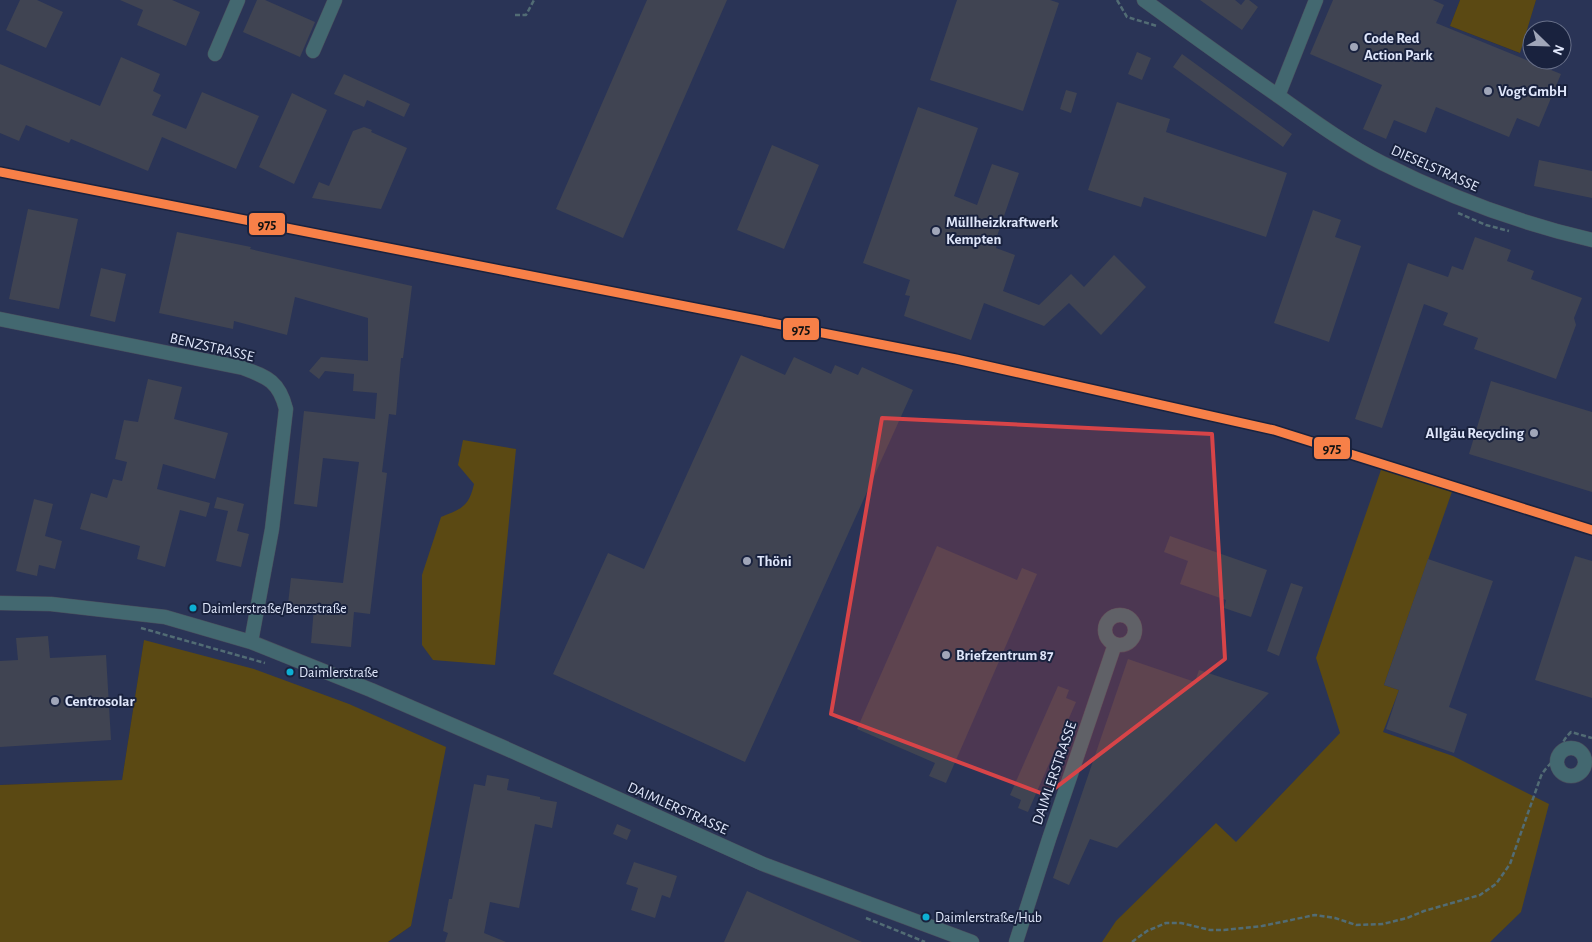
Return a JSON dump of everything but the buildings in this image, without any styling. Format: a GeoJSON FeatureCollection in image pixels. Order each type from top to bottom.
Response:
{"type":"FeatureCollection","features":[{"type":"Feature","properties":{"kind":"street"},"geometry":{"type":"LineString","coordinates":[[215,54],[238,0]]}},
{"type":"Feature","properties":{"kind":"street"},"geometry":{"type":"LineString","coordinates":[[313,51],[335,0]]}},
{"type":"Feature","properties":{"kind":"street","name":"DIESELSTRASSE"},"geometry":{"type":"LineString","coordinates":[[1144,0],[1320,126],[1381,162],[1421,182],[1490,210],[1555,231],[1592,240]]}},
{"type":"Feature","properties":{"kind":"street"},"geometry":{"type":"LineString","coordinates":[[1278,96],[1316,0]]}},
{"type":"Feature","properties":{"kind":"street","name":"BENZSTRASSE"},"geometry":{"type":"LineString","coordinates":[[0,319],[242,368],[265,376],[277,386],[286,409],[272,529],[252,642]]}},
{"type":"Feature","properties":{"kind":"street","name":"DAIMLERSTRASSE"},"geometry":{"type":"LineString","coordinates":[[0,602],[51,604],[165,617],[252,642],[371,690],[505,748],[763,864],[972,942]]}},
{"type":"Feature","properties":{"kind":"street","name":"DAIMLERSTRASSE"},"geometry":{"type":"LineString","coordinates":[[1016,942],[1115,644]]}},
{"type":"Feature","properties":{"kind":"street"},"geometry":{"type":"LineString","coordinates":[[1571,747],[1580,750],[1589,758],[1581,772],[1568,776],[1558,768],[1557,758],[1559,754],[1562,750],[1571,747]]}},
{"type":"Feature","properties":{"kind":"path"},"geometry":{"type":"LineString","coordinates":[[515,14],[526,15],[534,0]]}},
{"type":"Feature","properties":{"kind":"path"},"geometry":{"type":"LineString","coordinates":[[141,628],[254,659],[272,666]]}},
{"type":"Feature","properties":{"kind":"path"},"geometry":{"type":"LineString","coordinates":[[1132,942],[1146,931],[1166,923],[1181,923],[1210,930],[1224,930],[1262,926],[1315,915],[1356,924],[1384,924],[1480,894],[1496,884],[1510,864],[1541,776],[1546,767],[1559,754],[1563,740],[1570,732],[1592,738]]}},
{"type":"Feature","properties":{"kind":"path"},"geometry":{"type":"LineString","coordinates":[[863,916],[925,942]]}},
{"type":"Feature","properties":{"kind":"highlighted area"},"geometry":{"type":"Polygon","coordinates":[[[882,418],[1212,434],[1225,659],[1046,795],[831,714],[882,418]]]}},
{"type":"Feature","properties":{"kind":"shaded area"},"geometry":{"type":"Polygon","coordinates":[[[0,0],[1460,0],[1450,26],[1519,53],[1522,44],[1522,70],[1572,70],[1572,20],[1530,20],[1536,0],[1592,0],[1592,942],[388,942],[411,926],[144,641],[122,780],[0,785],[0,0]]]}},
{"type":"Feature","properties":{"kind":"shaded area"},"geometry":{"type":"Polygon","coordinates":[[[1460,0],[1536,0],[1530,20],[1522,20],[1522,46],[1520,53],[1450,26],[1460,0]]]}},
{"type":"Feature","properties":{"kind":"shaded area"},"geometry":{"type":"Polygon","coordinates":[[[463,440],[516,449],[495,665],[433,660],[422,645],[422,575],[441,517],[454,512],[467,502],[474,484],[458,465],[463,440]]]}},
{"type":"Feature","properties":{"kind":"shaded area"},"geometry":{"type":"Polygon","coordinates":[[[1383,464],[1454,486],[1384,685],[1399,690],[1383,732],[1453,756],[1549,804],[1521,912],[1490,942],[1102,942],[1116,921],[1216,823],[1236,842],[1340,733],[1316,658],[1383,464]]]}},
{"type":"Feature","properties":{"kind":"shaded area"},"geometry":{"type":"Polygon","coordinates":[[[144,640],[254,669],[349,704],[446,747],[411,926],[388,942],[0,942],[0,785],[122,780],[144,640]]]}},
{"type":"Feature","properties":{"kind":"transit line","name":"975"},"geometry":{"type":"LineString","coordinates":[[0,172],[956,359],[1274,430],[1592,530]]}},
{"type":"Feature","properties":{"kind":"place","name":"Code Red Action Park"},"geometry":{"type":"Point","coordinates":[1354,47]}},
{"type":"Feature","properties":{"kind":"place","name":"Vogt GmbH"},"geometry":{"type":"Point","coordinates":[1488,91]}},
{"type":"Feature","properties":{"kind":"place","name":"Müllheizkraftwerk Kempten"},"geometry":{"type":"Point","coordinates":[936,231]}},
{"type":"Feature","properties":{"kind":"place","name":"Allgäu Recycling"},"geometry":{"type":"Point","coordinates":[1534,433]}},
{"type":"Feature","properties":{"kind":"place","name":"Thöni"},"geometry":{"type":"Point","coordinates":[747,561]}},
{"type":"Feature","properties":{"kind":"place","name":"Daimlerstraße/Benzstraße"},"geometry":{"type":"Point","coordinates":[193,608]}},
{"type":"Feature","properties":{"kind":"place","name":"Briefzentrum 87"},"geometry":{"type":"Point","coordinates":[946,655]}},
{"type":"Feature","properties":{"kind":"place","name":"Daimlerstraße"},"geometry":{"type":"Point","coordinates":[290,672]}},
{"type":"Feature","properties":{"kind":"place","name":"Centrosolar"},"geometry":{"type":"Point","coordinates":[55,701]}},
{"type":"Feature","properties":{"kind":"place","name":"Daimlerstraße/Hub"},"geometry":{"type":"Point","coordinates":[926,917]}}]}
